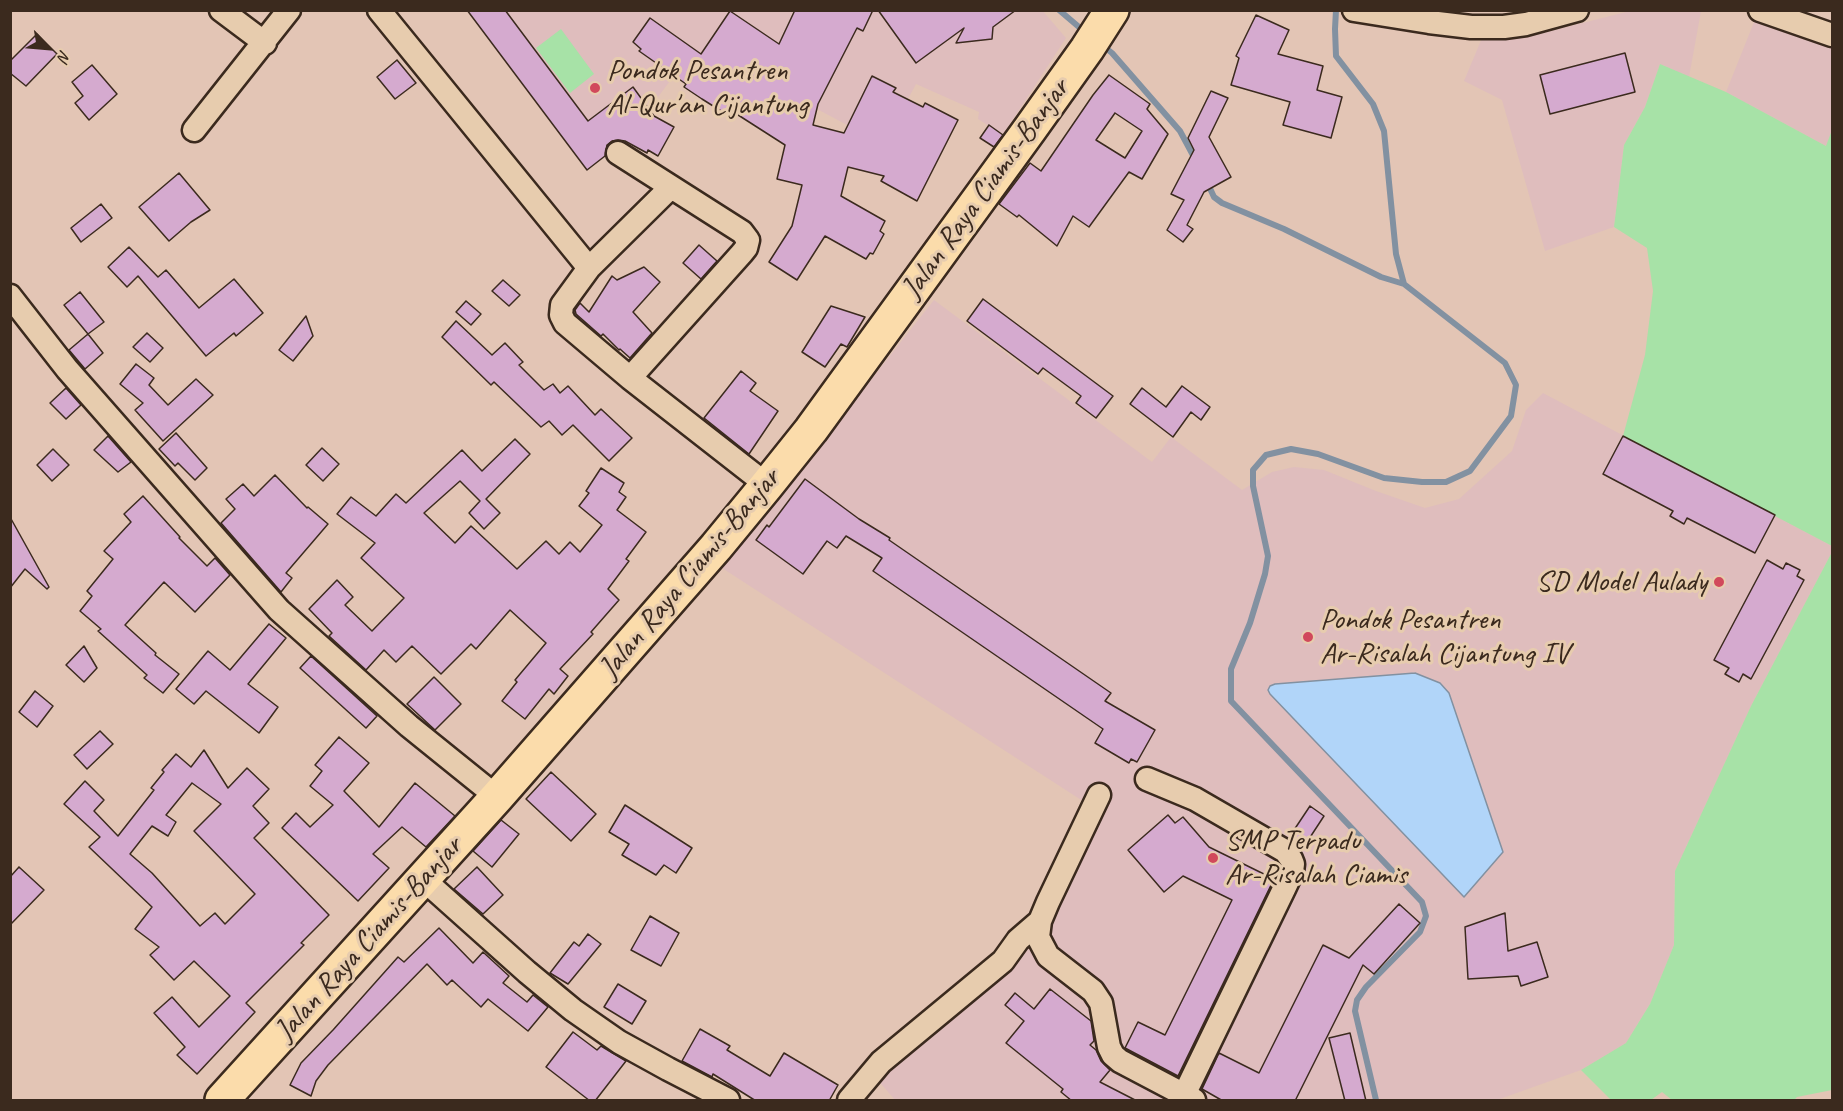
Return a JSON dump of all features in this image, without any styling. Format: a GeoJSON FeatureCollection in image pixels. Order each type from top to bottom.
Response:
{"type":"FeatureCollection","features":[{"type":"Feature","properties":{"kind":"highway","name":"Jalan Raya Ciamis-Banjar"},"geometry":{"type":"LineString","coordinates":[[222,1101],[497,797],[716,547],[767,485],[811,429],[1100,30]]}},
{"type":"Feature","properties":{"kind":"street"},"geometry":{"type":"LineString","coordinates":[[221,10],[265,43]]}},
{"type":"Feature","properties":{"kind":"street"},"geometry":{"type":"LineString","coordinates":[[194,130],[289,10]]}},
{"type":"Feature","properties":{"kind":"street"},"geometry":{"type":"LineString","coordinates":[[379,10],[589,268]]}},
{"type":"Feature","properties":{"kind":"street"},"geometry":{"type":"LineString","coordinates":[[1354,10],[1471,27],[1526,24],[1577,10]]}},
{"type":"Feature","properties":{"kind":"street"},"geometry":{"type":"LineString","coordinates":[[1760,10],[1833,35]]}},
{"type":"Feature","properties":{"kind":"street"},"geometry":{"type":"LineString","coordinates":[[618,153],[741,231],[747,237],[748,243],[742,253],[630,378]]}},
{"type":"Feature","properties":{"kind":"street"},"geometry":{"type":"LineString","coordinates":[[671,187],[589,268],[562,305],[561,315],[565,323],[630,378],[767,485]]}},
{"type":"Feature","properties":{"kind":"street"},"geometry":{"type":"LineString","coordinates":[[10,296],[67,369],[279,610],[409,726],[497,797]]}},
{"type":"Feature","properties":{"kind":"street"},"geometry":{"type":"LineString","coordinates":[[1099,795],[1040,921],[1038,937],[1048,956],[1093,991],[1101,1003],[1109,1047],[1113,1055],[1189,1098],[1292,872],[1293,864],[1285,851],[1195,799],[1147,779]]}},
{"type":"Feature","properties":{"kind":"street"},"geometry":{"type":"LineString","coordinates":[[423,879],[573,1010],[619,1042],[713,1097]]}},
{"type":"Feature","properties":{"kind":"street"},"geometry":{"type":"LineString","coordinates":[[849,1101],[881,1062],[1003,961],[1017,940],[1040,921]]}},
{"type":"Feature","properties":{"kind":"shaded area","name":"Pondok Pesantren Al-Qur'an Cijantung"},"geometry":{"type":"Polygon","coordinates":[[[1042,10],[1066,38],[995,147],[980,138],[989,126],[978,119],[979,112],[916,84],[882,148],[862,133],[759,78],[702,55],[683,83],[673,77],[649,109],[654,116],[587,170],[467,11],[1042,10]]]}},
{"type":"Feature","properties":{"kind":"shaded area"},"geometry":{"type":"Polygon","coordinates":[[[1630,11],[1701,11],[1689,77],[1660,64],[1645,107],[1624,145],[1614,227],[1545,251],[1502,100],[1464,81],[1482,38],[1523,38],[1630,11]]]}},
{"type":"Feature","properties":{"kind":"shaded area"},"geometry":{"type":"Polygon","coordinates":[[[1756,17],[1832,44],[1832,130],[1826,146],[1726,92],[1756,17]]]}},
{"type":"Feature","properties":{"kind":"shaded area","name":"Pondok Pesantren Ar-Risalah Cijantung IV"},"geometry":{"type":"Polygon","coordinates":[[[934,300],[1152,462],[1171,437],[1242,490],[1272,472],[1294,467],[1324,470],[1425,508],[1459,499],[1512,451],[1526,410],[1543,393],[1832,546],[1832,552],[1751,706],[1675,871],[1674,945],[1650,1004],[1626,1043],[1581,1070],[1497,1100],[895,1100],[876,1078],[1005,970],[1089,805],[722,568],[934,300]]]}},
{"type":"Feature","properties":{"kind":"green space"},"geometry":{"type":"Polygon","coordinates":[[[561,29],[594,74],[570,93],[536,48],[561,29]]]}},
{"type":"Feature","properties":{"kind":"green space"},"geometry":{"type":"Polygon","coordinates":[[[1660,64],[1726,92],[1826,146],[1832,130],[1832,546],[1623,436],[1645,355],[1653,291],[1647,248],[1614,227],[1624,145],[1645,107],[1660,64]]]}},
{"type":"Feature","properties":{"kind":"green space"},"geometry":{"type":"Polygon","coordinates":[[[1832,552],[1832,1090],[1797,1097],[1794,1100],[1672,1100],[1662,1092],[1651,1100],[1611,1100],[1581,1070],[1626,1043],[1650,1004],[1674,945],[1675,871],[1751,706],[1832,552]]]}},
{"type":"Feature","properties":{"kind":"water"},"geometry":{"type":"Polygon","coordinates":[[[1415,673],[1440,683],[1449,693],[1503,852],[1464,897],[1268,690],[1275,684],[1415,673]]]}},
{"type":"Feature","properties":{"kind":"building"},"geometry":{"type":"Polygon","coordinates":[[[467,10],[505,10],[588,121],[633,87],[654,116],[674,127],[658,156],[648,150],[647,153],[625,141],[612,141],[607,145],[605,156],[587,170],[467,10]]]}},
{"type":"Feature","properties":{"kind":"building"},"geometry":{"type":"Polygon","coordinates":[[[795,10],[873,10],[863,31],[857,28],[818,104],[813,125],[844,133],[872,76],[896,88],[893,92],[923,107],[925,103],[958,120],[917,201],[881,181],[884,176],[848,167],[841,196],[885,221],[880,231],[884,234],[873,254],[870,253],[866,259],[825,236],[797,280],[769,262],[792,226],[802,185],[777,179],[785,145],[735,113],[729,116],[684,87],[686,84],[639,51],[641,49],[633,42],[650,18],[701,54],[730,11],[779,44],[795,10]]]}},
{"type":"Feature","properties":{"kind":"building"},"geometry":{"type":"Polygon","coordinates":[[[878,10],[1016,10],[993,27],[992,39],[956,43],[964,28],[916,63],[878,10]]]}},
{"type":"Feature","properties":{"kind":"building"},"geometry":{"type":"Polygon","coordinates":[[[1256,15],[1289,30],[1278,54],[1323,66],[1317,90],[1342,97],[1331,138],[1283,125],[1290,102],[1231,85],[1239,58],[1236,56],[1256,15]]]}},
{"type":"Feature","properties":{"kind":"building"},"geometry":{"type":"Polygon","coordinates":[[[37,34],[57,54],[26,86],[10,73],[10,61],[37,34]]]}},
{"type":"Feature","properties":{"kind":"building"},"geometry":{"type":"Polygon","coordinates":[[[1625,53],[1635,92],[1550,114],[1540,75],[1625,53]]]}},
{"type":"Feature","properties":{"kind":"building"},"geometry":{"type":"Polygon","coordinates":[[[397,60],[416,83],[395,99],[377,77],[397,60]]]}},
{"type":"Feature","properties":{"kind":"building"},"geometry":{"type":"Polygon","coordinates":[[[92,65],[117,94],[89,120],[75,103],[83,96],[72,82],[92,65]]]}},
{"type":"Feature","properties":{"kind":"building"},"geometry":{"type":"Polygon","coordinates":[[[1109,75],[1150,104],[1147,109],[1168,134],[1142,179],[1129,172],[1089,227],[1073,216],[1057,246],[1019,215],[1017,217],[999,204],[1030,163],[1041,171],[1109,75]],[[1115,113],[1096,140],[1125,158],[1142,131],[1115,113]]]}},
{"type":"Feature","properties":{"kind":"building"},"geometry":{"type":"Polygon","coordinates":[[[1211,91],[1228,98],[1209,137],[1231,177],[1204,192],[1187,225],[1193,229],[1183,242],[1167,230],[1184,200],[1171,194],[1194,150],[1188,138],[1211,91]]]}},
{"type":"Feature","properties":{"kind":"building"},"geometry":{"type":"Polygon","coordinates":[[[989,125],[1003,135],[994,147],[980,138],[989,125]]]}},
{"type":"Feature","properties":{"kind":"building"},"geometry":{"type":"Polygon","coordinates":[[[179,173],[210,210],[191,222],[169,241],[139,207],[179,173]]]}},
{"type":"Feature","properties":{"kind":"building"},"geometry":{"type":"Polygon","coordinates":[[[101,204],[112,218],[81,242],[71,228],[101,204]]]}},
{"type":"Feature","properties":{"kind":"building"},"geometry":{"type":"Polygon","coordinates":[[[699,245],[717,261],[701,279],[683,263],[699,245]]]}},
{"type":"Feature","properties":{"kind":"building"},"geometry":{"type":"Polygon","coordinates":[[[129,247],[158,277],[166,270],[199,308],[234,279],[263,313],[236,336],[234,333],[206,356],[138,276],[127,287],[108,267],[129,247]]]}},
{"type":"Feature","properties":{"kind":"building"},"geometry":{"type":"Polygon","coordinates":[[[644,267],[660,282],[633,312],[652,333],[630,358],[603,334],[601,336],[576,314],[575,310],[580,303],[589,312],[612,276],[617,280],[644,267]]]}},
{"type":"Feature","properties":{"kind":"building"},"geometry":{"type":"Polygon","coordinates":[[[503,280],[520,295],[509,306],[492,291],[503,280]]]}},
{"type":"Feature","properties":{"kind":"building"},"geometry":{"type":"Polygon","coordinates":[[[80,292],[104,322],[88,334],[64,305],[80,292]]]}},
{"type":"Feature","properties":{"kind":"building"},"geometry":{"type":"Polygon","coordinates":[[[983,299],[1113,396],[1096,418],[1076,403],[1081,396],[1043,368],[1038,374],[967,321],[983,299]]]}},
{"type":"Feature","properties":{"kind":"building"},"geometry":{"type":"Polygon","coordinates":[[[466,301],[481,314],[471,325],[456,312],[466,301]]]}},
{"type":"Feature","properties":{"kind":"building"},"geometry":{"type":"Polygon","coordinates":[[[831,306],[865,317],[847,347],[841,344],[825,367],[802,352],[831,306]]]}},
{"type":"Feature","properties":{"kind":"building"},"geometry":{"type":"Polygon","coordinates":[[[306,316],[313,336],[293,361],[279,350],[306,316]]]}},
{"type":"Feature","properties":{"kind":"building"},"geometry":{"type":"Polygon","coordinates":[[[456,321],[492,355],[505,343],[523,362],[519,365],[544,390],[553,384],[560,393],[568,386],[595,415],[601,409],[632,438],[609,461],[573,425],[562,435],[549,421],[541,427],[494,382],[491,385],[442,337],[456,321]]]}},
{"type":"Feature","properties":{"kind":"building"},"geometry":{"type":"Polygon","coordinates":[[[147,333],[163,348],[150,362],[133,347],[147,333]]]}},
{"type":"Feature","properties":{"kind":"building"},"geometry":{"type":"Polygon","coordinates":[[[88,334],[103,353],[85,369],[69,350],[88,334]]]}},
{"type":"Feature","properties":{"kind":"building"},"geometry":{"type":"Polygon","coordinates":[[[136,364],[154,378],[149,385],[168,405],[196,379],[213,395],[163,441],[135,410],[143,403],[120,384],[136,364]]]}},
{"type":"Feature","properties":{"kind":"building"},"geometry":{"type":"Polygon","coordinates":[[[741,371],[756,383],[750,391],[778,411],[749,454],[704,418],[741,371]]]}},
{"type":"Feature","properties":{"kind":"building"},"geometry":{"type":"Polygon","coordinates":[[[1182,386],[1210,407],[1201,420],[1191,412],[1173,437],[1130,404],[1142,388],[1166,407],[1182,386]]]}},
{"type":"Feature","properties":{"kind":"building"},"geometry":{"type":"Polygon","coordinates":[[[66,388],[81,405],[66,419],[50,403],[66,388]]]}},
{"type":"Feature","properties":{"kind":"building"},"geometry":{"type":"Polygon","coordinates":[[[176,433],[207,468],[195,480],[178,463],[175,466],[159,449],[176,433]]]}},
{"type":"Feature","properties":{"kind":"building"},"geometry":{"type":"Polygon","coordinates":[[[108,436],[131,462],[118,472],[94,450],[108,436]]]}},
{"type":"Feature","properties":{"kind":"building"},"geometry":{"type":"Polygon","coordinates":[[[1623,436],[1775,515],[1755,553],[1687,518],[1684,524],[1670,516],[1673,511],[1603,474],[1623,436]]]}},
{"type":"Feature","properties":{"kind":"building"},"geometry":{"type":"Polygon","coordinates":[[[515,439],[530,454],[486,499],[500,513],[484,529],[469,513],[480,501],[460,481],[424,513],[455,543],[471,526],[517,569],[546,541],[559,554],[570,542],[580,552],[602,525],[579,506],[589,493],[586,491],[601,468],[624,483],[619,492],[626,497],[617,510],[646,532],[626,559],[629,561],[608,589],[619,600],[591,632],[593,634],[560,669],[568,676],[554,694],[549,689],[525,719],[502,701],[517,682],[515,680],[546,643],[510,610],[476,649],[471,644],[441,674],[412,646],[396,662],[384,650],[366,670],[329,636],[332,633],[309,609],[337,580],[353,597],[345,605],[372,631],[404,598],[361,558],[375,543],[337,514],[351,497],[376,516],[396,494],[406,503],[462,450],[482,471],[515,439]]]}},
{"type":"Feature","properties":{"kind":"building"},"geometry":{"type":"Polygon","coordinates":[[[322,448],[339,464],[323,481],[306,465],[322,448]]]}},
{"type":"Feature","properties":{"kind":"building"},"geometry":{"type":"Polygon","coordinates":[[[53,449],[69,465],[52,481],[37,465],[53,449]]]}},
{"type":"Feature","properties":{"kind":"building"},"geometry":{"type":"Polygon","coordinates":[[[275,475],[307,508],[328,524],[286,573],[292,578],[281,592],[221,523],[235,509],[226,499],[243,484],[254,496],[275,475]]]}},
{"type":"Feature","properties":{"kind":"building"},"geometry":{"type":"Polygon","coordinates":[[[805,479],[859,519],[890,538],[889,540],[1111,693],[1105,701],[1155,730],[1137,762],[1131,759],[1129,763],[1095,743],[1103,729],[873,571],[882,558],[846,536],[837,548],[827,541],[803,574],[756,540],[767,525],[769,527],[805,479]]]}},
{"type":"Feature","properties":{"kind":"building"},"geometry":{"type":"Polygon","coordinates":[[[143,496],[207,566],[215,558],[230,575],[195,612],[164,582],[125,625],[156,653],[155,655],[179,674],[163,693],[144,678],[147,675],[98,631],[101,629],[80,611],[92,596],[87,591],[113,559],[104,551],[131,522],[124,514],[143,496]]]}},
{"type":"Feature","properties":{"kind":"building"},"geometry":{"type":"Polygon","coordinates":[[[10,517],[49,587],[47,589],[25,569],[10,588],[10,517]]]}},
{"type":"Feature","properties":{"kind":"building"},"geometry":{"type":"Polygon","coordinates":[[[1767,560],[1783,569],[1786,563],[1800,570],[1797,576],[1804,580],[1751,679],[1743,674],[1739,682],[1725,674],[1729,668],[1714,660],[1767,560]]]}},
{"type":"Feature","properties":{"kind":"building"},"geometry":{"type":"Polygon","coordinates":[[[269,624],[286,638],[248,684],[278,707],[259,733],[206,691],[194,704],[176,689],[208,651],[230,670],[269,624]]]}},
{"type":"Feature","properties":{"kind":"building"},"geometry":{"type":"Polygon","coordinates":[[[84,646],[97,668],[84,682],[66,665],[84,646]]]}},
{"type":"Feature","properties":{"kind":"building"},"geometry":{"type":"Polygon","coordinates":[[[311,656],[377,716],[366,728],[300,668],[311,656]]]}},
{"type":"Feature","properties":{"kind":"building"},"geometry":{"type":"Polygon","coordinates":[[[434,677],[461,704],[435,730],[407,704],[434,677]]]}},
{"type":"Feature","properties":{"kind":"building"},"geometry":{"type":"Polygon","coordinates":[[[35,691],[53,706],[37,727],[19,712],[35,691]]]}},
{"type":"Feature","properties":{"kind":"building"},"geometry":{"type":"Polygon","coordinates":[[[100,731],[113,744],[87,769],[74,755],[100,731]]]}},
{"type":"Feature","properties":{"kind":"building"},"geometry":{"type":"Polygon","coordinates":[[[339,737],[369,763],[344,791],[379,827],[415,783],[455,816],[426,847],[402,827],[373,854],[389,868],[358,901],[282,828],[296,813],[310,827],[333,805],[310,786],[322,771],[315,765],[339,737]]]}},
{"type":"Feature","properties":{"kind":"building"},"geometry":{"type":"Polygon","coordinates":[[[204,750],[228,788],[247,768],[269,789],[253,806],[269,823],[254,838],[329,915],[301,943],[304,945],[246,1003],[255,1012],[197,1074],[177,1055],[185,1047],[154,1013],[172,997],[199,1027],[230,996],[194,961],[174,980],[150,955],[159,947],[135,929],[152,907],[89,847],[100,837],[64,804],[85,781],[104,800],[94,811],[118,836],[154,790],[151,788],[164,772],[162,770],[176,754],[191,767],[204,750]],[[192,783],[166,815],[176,822],[168,836],[152,826],[130,854],[152,873],[200,926],[215,913],[225,924],[255,894],[194,831],[221,804],[192,783]]]}},
{"type":"Feature","properties":{"kind":"building"},"geometry":{"type":"Polygon","coordinates":[[[551,772],[596,814],[571,841],[526,799],[551,772]]]}},
{"type":"Feature","properties":{"kind":"building"},"geometry":{"type":"Polygon","coordinates":[[[625,805],[692,848],[676,873],[664,865],[656,875],[622,855],[629,844],[609,832],[625,805]]]}},
{"type":"Feature","properties":{"kind":"building"},"geometry":{"type":"Polygon","coordinates":[[[1310,806],[1324,816],[1305,845],[1290,836],[1310,806]]]}},
{"type":"Feature","properties":{"kind":"building"},"geometry":{"type":"Polygon","coordinates":[[[1168,815],[1175,823],[1183,817],[1209,847],[1274,879],[1178,1076],[1125,1048],[1138,1022],[1165,1035],[1232,900],[1183,876],[1164,892],[1128,850],[1168,815]]]}},
{"type":"Feature","properties":{"kind":"building"},"geometry":{"type":"Polygon","coordinates":[[[501,820],[519,834],[492,867],[473,851],[501,820]]]}},
{"type":"Feature","properties":{"kind":"building"},"geometry":{"type":"Polygon","coordinates":[[[19,867],[44,890],[10,925],[10,877],[19,867]]]}},
{"type":"Feature","properties":{"kind":"building"},"geometry":{"type":"Polygon","coordinates":[[[477,867],[503,895],[483,914],[454,889],[477,867]]]}},
{"type":"Feature","properties":{"kind":"building"},"geometry":{"type":"Polygon","coordinates":[[[1399,904],[1420,923],[1374,974],[1363,965],[1295,1101],[1223,1101],[1202,1089],[1219,1053],[1259,1073],[1323,945],[1349,958],[1399,904]]]}},
{"type":"Feature","properties":{"kind":"building"},"geometry":{"type":"Polygon","coordinates":[[[1505,913],[1508,951],[1537,942],[1548,977],[1521,986],[1518,976],[1468,979],[1465,927],[1505,913]]]}},
{"type":"Feature","properties":{"kind":"building"},"geometry":{"type":"Polygon","coordinates":[[[650,916],[679,933],[661,966],[631,950],[650,916]]]}},
{"type":"Feature","properties":{"kind":"building"},"geometry":{"type":"Polygon","coordinates":[[[439,928],[473,963],[483,952],[509,976],[503,983],[527,1002],[533,995],[548,1007],[528,1031],[488,999],[481,1007],[452,980],[447,985],[427,964],[328,1065],[316,1081],[311,1096],[290,1085],[301,1063],[398,957],[404,962],[439,928]]]}},
{"type":"Feature","properties":{"kind":"building"},"geometry":{"type":"Polygon","coordinates":[[[588,934],[601,944],[568,984],[550,973],[574,942],[579,946],[588,934]]]}},
{"type":"Feature","properties":{"kind":"building"},"geometry":{"type":"Polygon","coordinates":[[[618,984],[646,1001],[632,1024],[604,1007],[618,984]]]}},
{"type":"Feature","properties":{"kind":"building"},"geometry":{"type":"Polygon","coordinates":[[[1050,989],[1091,1021],[1094,1041],[1090,1045],[1110,1070],[1100,1082],[1137,1101],[1072,1101],[1061,1092],[1063,1089],[1006,1043],[1024,1021],[1005,1005],[1015,993],[1034,1009],[1050,989]]]}},
{"type":"Feature","properties":{"kind":"building"},"geometry":{"type":"Polygon","coordinates":[[[700,1029],[730,1046],[727,1050],[770,1076],[784,1053],[838,1085],[829,1101],[756,1101],[713,1074],[712,1077],[682,1061],[700,1029]]]}},
{"type":"Feature","properties":{"kind":"building"},"geometry":{"type":"Polygon","coordinates":[[[573,1032],[597,1050],[601,1046],[626,1061],[595,1101],[590,1101],[546,1067],[573,1032]]]}},
{"type":"Feature","properties":{"kind":"building"},"geometry":{"type":"Polygon","coordinates":[[[1350,1033],[1366,1101],[1345,1101],[1329,1038],[1350,1033]]]}},
{"type":"Feature","properties":{"kind":"waterway"},"geometry":{"type":"LineString","coordinates":[[1059,10],[1086,33]]}},
{"type":"Feature","properties":{"kind":"waterway"},"geometry":{"type":"LineString","coordinates":[[1336,10],[1336,56],[1373,104],[1384,131],[1396,254],[1404,284],[1505,363],[1516,385],[1511,416],[1470,471],[1446,482],[1384,478],[1318,454],[1291,449],[1266,455],[1253,470],[1253,486],[1268,556],[1250,623],[1231,669],[1231,701],[1422,902],[1426,916],[1420,932],[1366,987],[1357,1000],[1355,1011],[1376,1100]]}},
{"type":"Feature","properties":{"kind":"waterway"},"geometry":{"type":"LineString","coordinates":[[1102,45],[1112,53],[1180,131],[1195,159]]}},
{"type":"Feature","properties":{"kind":"waterway"},"geometry":{"type":"LineString","coordinates":[[1207,182],[1214,197],[1222,203],[1284,229],[1381,277],[1404,284]]}},
{"type":"Feature","properties":{"kind":"place","name":"Pondok Pesantren Al-Qur'an Cijantung"},"geometry":{"type":"Point","coordinates":[595,88]}},
{"type":"Feature","properties":{"kind":"place","name":"SD Model Aulady"},"geometry":{"type":"Point","coordinates":[1719,582]}},
{"type":"Feature","properties":{"kind":"place","name":"Pondok Pesantren Ar-Risalah Cijantung IV"},"geometry":{"type":"Point","coordinates":[1308,637]}},
{"type":"Feature","properties":{"kind":"place","name":"SMP Terpadu Ar-Risalah Ciamis"},"geometry":{"type":"Point","coordinates":[1213,858]}}]}
